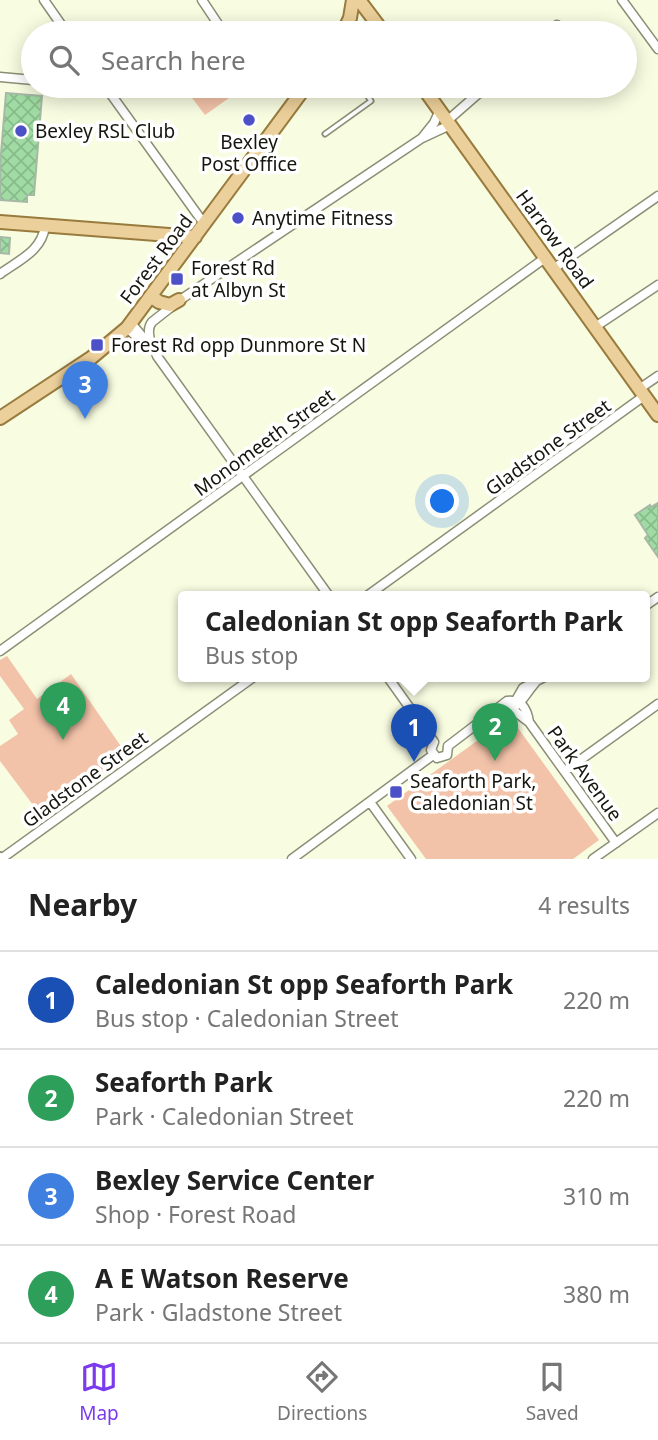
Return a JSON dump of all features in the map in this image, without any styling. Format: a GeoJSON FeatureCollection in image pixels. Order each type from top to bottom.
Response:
{"type":"FeatureCollection","features":[{"type":"Feature","properties":{"kind":"main road"},"geometry":{"type":"LineString","coordinates":[[349,21],[353,0]]}},
{"type":"Feature","properties":{"kind":"main road"},"geometry":{"type":"LineString","coordinates":[[359,0],[375,21]]}},
{"type":"Feature","properties":{"kind":"main road","name":"Forest Road"},"geometry":{"type":"LineString","coordinates":[[0,418],[91,358],[129,326],[297,98]]}},
{"type":"Feature","properties":{"kind":"main road","name":"Harrow Road"},"geometry":{"type":"LineString","coordinates":[[431,98],[658,415]]}},
{"type":"Feature","properties":{"kind":"main road"},"geometry":{"type":"LineString","coordinates":[[0,222],[195,237]]}},
{"type":"Feature","properties":{"kind":"main road"},"geometry":{"type":"LineString","coordinates":[[154,293],[179,300]]}},
{"type":"Feature","properties":{"kind":"street"},"geometry":{"type":"LineString","coordinates":[[44,0],[59,21]]}},
{"type":"Feature","properties":{"kind":"street"},"geometry":{"type":"LineString","coordinates":[[202,0],[216,21]]}},
{"type":"Feature","properties":{"kind":"street"},"geometry":{"type":"LineString","coordinates":[[622,0],[658,49]]}},
{"type":"Feature","properties":{"kind":"street"},"geometry":{"type":"LineString","coordinates":[[0,77],[21,79]]}},
{"type":"Feature","properties":{"kind":"street"},"geometry":{"type":"LineString","coordinates":[[114,98],[205,225]]}},
{"type":"Feature","properties":{"kind":"street"},"geometry":{"type":"LineString","coordinates":[[159,359],[149,335],[149,326],[179,300],[422,138],[472,98]]}},
{"type":"Feature","properties":{"kind":"street"},"geometry":{"type":"LineString","coordinates":[[422,138],[434,123],[446,119]]}},
{"type":"Feature","properties":{"kind":"street","name":"Monomeeth Street"},"geometry":{"type":"LineString","coordinates":[[0,651],[243,477],[549,264],[658,196]]}},
{"type":"Feature","properties":{"kind":"street"},"geometry":{"type":"LineString","coordinates":[[0,274],[35,249],[41,242],[45,226]]}},
{"type":"Feature","properties":{"kind":"street"},"geometry":{"type":"LineString","coordinates":[[595,327],[658,285]]}},
{"type":"Feature","properties":{"kind":"street"},"geometry":{"type":"LineString","coordinates":[[129,326],[159,359],[325,591]]}},
{"type":"Feature","properties":{"kind":"street","name":"Gladstone Street"},"geometry":{"type":"LineString","coordinates":[[374,591],[641,392],[658,376]]}},
{"type":"Feature","properties":{"kind":"street","name":"Gladstone Street"},"geometry":{"type":"LineString","coordinates":[[1,859],[247,682]]}},
{"type":"Feature","properties":{"kind":"street"},"geometry":{"type":"LineString","coordinates":[[391,682],[434,742]]}},
{"type":"Feature","properties":{"kind":"street"},"geometry":{"type":"LineString","coordinates":[[495,712],[513,710],[523,688],[537,682]]}},
{"type":"Feature","properties":{"kind":"street"},"geometry":{"type":"LineString","coordinates":[[448,746],[495,712],[499,705],[507,701],[518,702]]}},
{"type":"Feature","properties":{"kind":"street","name":"Park Avenue"},"geometry":{"type":"LineString","coordinates":[[518,702],[527,711],[529,722]]}},
{"type":"Feature","properties":{"kind":"street"},"geometry":{"type":"LineString","coordinates":[[565,771],[658,704]]}},
{"type":"Feature","properties":{"kind":"street","name":"Park Avenue"},"geometry":{"type":"LineString","coordinates":[[513,710],[529,722],[616,843]]}},
{"type":"Feature","properties":{"kind":"street"},"geometry":{"type":"LineString","coordinates":[[442,741],[448,746],[449,751],[445,757],[433,755],[431,750],[434,742],[442,741]]}},
{"type":"Feature","properties":{"kind":"street"},"geometry":{"type":"LineString","coordinates":[[292,859],[433,755]]}},
{"type":"Feature","properties":{"kind":"street"},"geometry":{"type":"LineString","coordinates":[[370,802],[411,859]]}},
{"type":"Feature","properties":{"kind":"street"},"geometry":{"type":"LineString","coordinates":[[593,859],[658,813]]}},
{"type":"Feature","properties":{"kind":"lane"},"geometry":{"type":"LineString","coordinates":[[326,134],[371,101],[369,98]]}},
{"type":"Feature","properties":{"kind":"shaded area"},"geometry":{"type":"Polygon","coordinates":[[[192,98],[229,98],[205,115],[192,98]]]}},
{"type":"Feature","properties":{"kind":"shaded area"},"geometry":{"type":"Polygon","coordinates":[[[7,656],[37,699],[71,674],[127,755],[42,817],[0,761],[0,746],[18,734],[9,720],[24,709],[0,676],[0,660],[7,656]]]}},
{"type":"Feature","properties":{"kind":"shaded area"},"geometry":{"type":"Polygon","coordinates":[[[510,717],[599,840],[573,859],[426,859],[387,806],[510,717]]]}},
{"type":"Feature","properties":{"kind":"building","name":"Bexley RSL Club"},"geometry":{"type":"Polygon","coordinates":[[[6,93],[21,94],[21,98],[42,98],[34,195],[27,195],[27,202],[0,200],[6,93]]]}},
{"type":"Feature","properties":{"kind":"building"},"geometry":{"type":"Polygon","coordinates":[[[0,237],[10,238],[9,254],[0,253],[0,237]]]}},
{"type":"Feature","properties":{"kind":"building"},"geometry":{"type":"Polygon","coordinates":[[[658,503],[658,557],[645,538],[648,535],[635,515],[658,503]]]}},
{"type":"Feature","properties":{"kind":"place","name":"Bexley Post Office"},"geometry":{"type":"Point","coordinates":[249,120]}},
{"type":"Feature","properties":{"kind":"place","name":"Bexley RSL Club"},"geometry":{"type":"Point","coordinates":[21,131]}},
{"type":"Feature","properties":{"kind":"place","name":"Anytime Fitness"},"geometry":{"type":"Point","coordinates":[238,218]}},
{"type":"Feature","properties":{"kind":"place","name":"Forest Rd at Albyn St"},"geometry":{"type":"Point","coordinates":[177,279]}},
{"type":"Feature","properties":{"kind":"place","name":"Forest Rd opp Dunmore St N"},"geometry":{"type":"Point","coordinates":[97,345]}},
{"type":"Feature","properties":{"kind":"place","name":"Bexley Service Center"},"geometry":{"type":"Point","coordinates":[85,419]}},
{"type":"Feature","properties":{"kind":"place","name":"A E Watson Reserve"},"geometry":{"type":"Point","coordinates":[63,740]}},
{"type":"Feature","properties":{"kind":"place","name":"Seaforth Park"},"geometry":{"type":"Point","coordinates":[495,761]}},
{"type":"Feature","properties":{"kind":"place","name":"Caledonian St opp Seaforth Park"},"geometry":{"type":"Point","coordinates":[414,762]}},
{"type":"Feature","properties":{"kind":"place","name":"Seaforth Park, Caledonian St"},"geometry":{"type":"Point","coordinates":[396,792]}}]}
